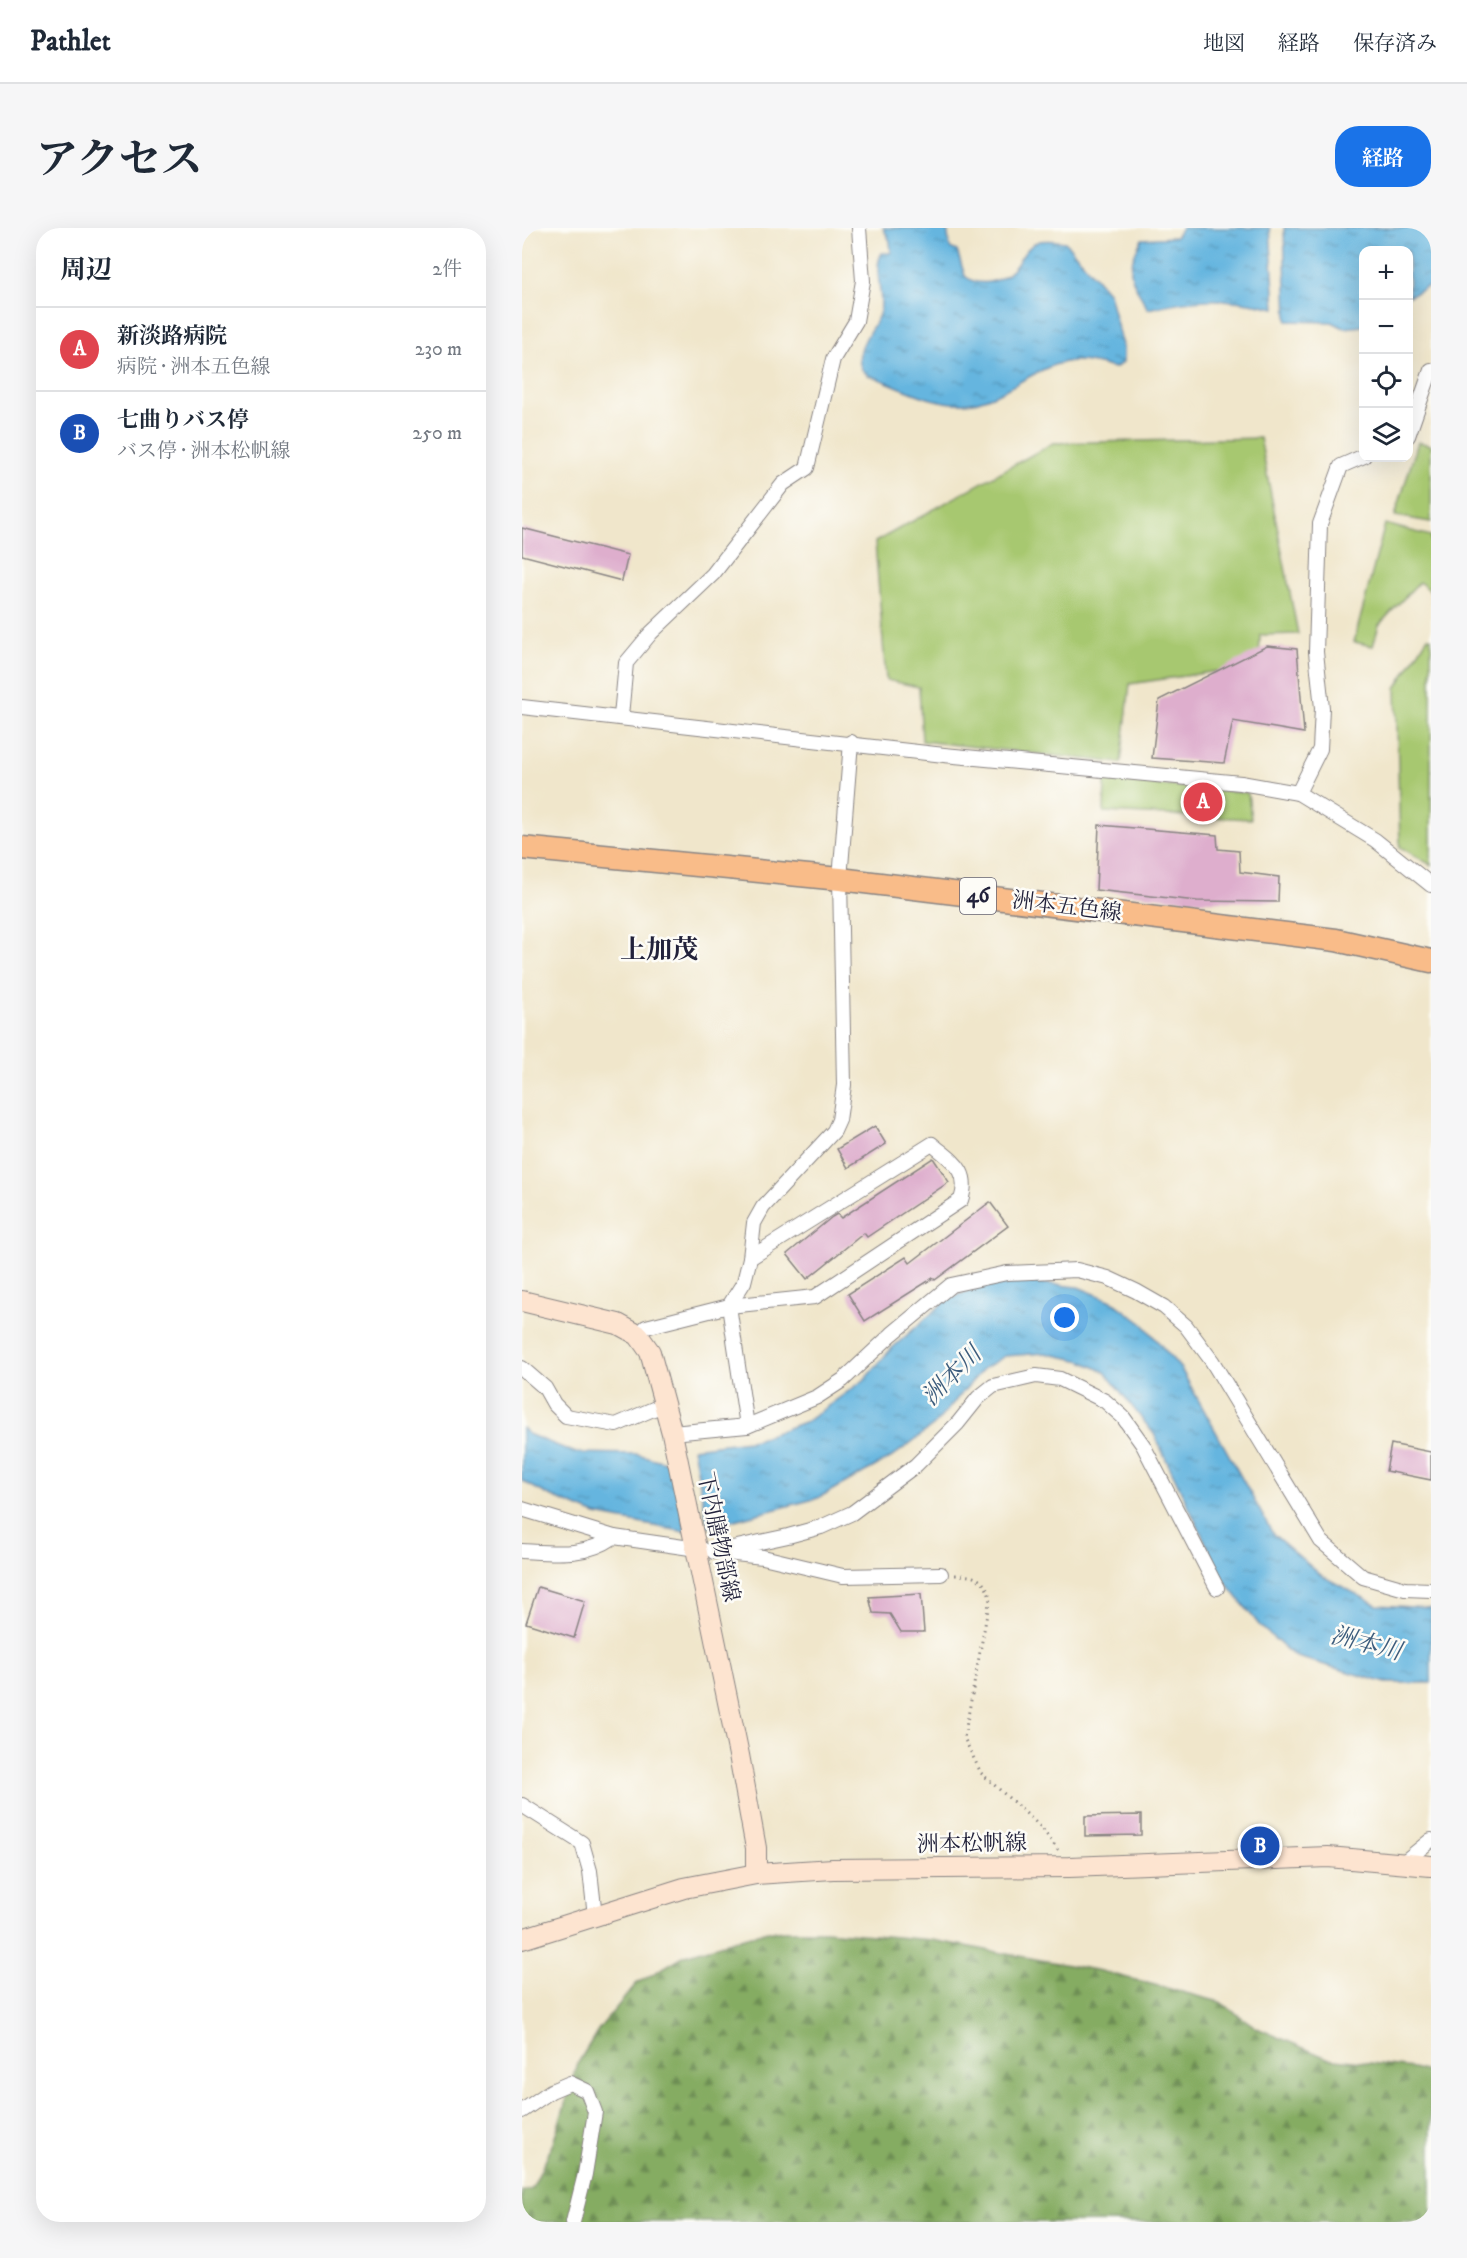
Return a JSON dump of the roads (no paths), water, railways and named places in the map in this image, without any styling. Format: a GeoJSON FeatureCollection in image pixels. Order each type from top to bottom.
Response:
{"type":"FeatureCollection","features":[{"type":"Feature","properties":{"kind":"main road","name":"洲本五色線"},"geometry":{"type":"LineString","coordinates":[[522,848],[840,879],[1336,940],[1431,961]]}},
{"type":"Feature","properties":{"kind":"main road"},"geometry":{"type":"LineString","coordinates":[[522,1301],[608,1321],[638,1335]]}},
{"type":"Feature","properties":{"kind":"main road","name":"下内膳物部線"},"geometry":{"type":"LineString","coordinates":[[638,1335],[650,1352],[701,1545],[756,1848],[756,1874]]}},
{"type":"Feature","properties":{"kind":"main road","name":"洲本松帆線"},"geometry":{"type":"LineString","coordinates":[[522,1939],[684,1888],[756,1874],[832,1869],[1069,1868],[1328,1857],[1431,1866]]}},
{"type":"Feature","properties":{"kind":"street"},"geometry":{"type":"LineString","coordinates":[[621,716],[626,663],[651,633],[713,574],[783,484],[807,468],[833,359],[856,321],[863,281],[859,228]]}},
{"type":"Feature","properties":{"kind":"street"},"geometry":{"type":"LineString","coordinates":[[1413,422],[1431,370]]}},
{"type":"Feature","properties":{"kind":"street"},"geometry":{"type":"LineString","coordinates":[[1298,793],[1320,748],[1322,708],[1316,652],[1320,524],[1341,466],[1359,458]]}},
{"type":"Feature","properties":{"kind":"street"},"geometry":{"type":"LineString","coordinates":[[522,707],[850,742],[944,755],[1241,783],[1298,793],[1375,840],[1431,885]]}},
{"type":"Feature","properties":{"kind":"street"},"geometry":{"type":"LineString","coordinates":[[747,1426],[729,1306],[744,1282],[750,1258],[754,1223],[763,1207],[834,1131],[839,1120],[844,1084],[840,879],[850,742]]}},
{"type":"Feature","properties":{"kind":"street"},"geometry":{"type":"LineString","coordinates":[[638,1335],[646,1327],[729,1306],[815,1298],[961,1200],[966,1185],[960,1167],[932,1144],[750,1258]]}},
{"type":"Feature","properties":{"kind":"street"},"geometry":{"type":"LineString","coordinates":[[672,1433],[747,1426],[792,1409],[843,1380],[892,1334],[951,1285],[1007,1273],[1077,1270],[1108,1278],[1136,1291],[1164,1307],[1186,1326],[1212,1361],[1321,1540],[1363,1577],[1405,1588],[1431,1590]]}},
{"type":"Feature","properties":{"kind":"street"},"geometry":{"type":"LineString","coordinates":[[522,1368],[545,1388],[554,1404],[566,1416],[616,1425],[665,1404]]}},
{"type":"Feature","properties":{"kind":"street"},"geometry":{"type":"LineString","coordinates":[[701,1545],[788,1536],[820,1527],[852,1513],[916,1466],[958,1423],[978,1398],[993,1386],[1036,1376],[1060,1379],[1105,1401],[1123,1418],[1143,1444],[1217,1588]]}},
{"type":"Feature","properties":{"kind":"street"},"geometry":{"type":"LineString","coordinates":[[522,1509],[614,1537],[701,1545],[843,1576],[941,1574]]}},
{"type":"Feature","properties":{"kind":"street"},"geometry":{"type":"LineString","coordinates":[[522,1551],[560,1553],[598,1548],[614,1537]]}},
{"type":"Feature","properties":{"kind":"street"},"geometry":{"type":"LineString","coordinates":[[522,1805],[582,1843],[590,1871],[595,1916]]}},
{"type":"Feature","properties":{"kind":"street"},"geometry":{"type":"LineString","coordinates":[[1404,1862],[1431,1840]]}},
{"type":"Feature","properties":{"kind":"street"},"geometry":{"type":"LineString","coordinates":[[522,2111],[551,2091],[570,2083],[587,2091],[595,2112],[585,2174],[573,2222]]}},
{"type":"Feature","properties":{"kind":"water"},"geometry":{"type":"Polygon","coordinates":[[[883,228],[947,228],[950,248],[957,251],[965,276],[970,280],[983,283],[1002,278],[1037,242],[1047,240],[1065,242],[1109,293],[1123,349],[1123,362],[1115,368],[1085,361],[1061,363],[1034,374],[993,396],[964,403],[927,398],[868,375],[862,369],[860,354],[880,310],[879,260],[882,253],[891,253],[890,241],[883,228]]]}},
{"type":"Feature","properties":{"kind":"water"},"geometry":{"type":"Polygon","coordinates":[[[1182,228],[1270,228],[1275,308],[1212,300],[1182,302],[1148,309],[1137,290],[1132,275],[1131,268],[1136,250],[1142,239],[1175,237],[1182,228]]]}},
{"type":"Feature","properties":{"kind":"water"},"geometry":{"type":"Polygon","coordinates":[[[1284,228],[1431,228],[1431,285],[1413,294],[1413,246],[1359,246],[1359,326],[1344,328],[1332,322],[1287,321],[1284,228]]]}},
{"type":"Feature","properties":{"kind":"water","name":"洲本川"},"geometry":{"type":"Polygon","coordinates":[[[1022,1281],[1078,1287],[1112,1301],[1143,1324],[1181,1369],[1273,1534],[1322,1576],[1377,1605],[1431,1608],[1431,1683],[1386,1683],[1294,1656],[1260,1626],[1223,1579],[1154,1434],[1105,1372],[1082,1361],[1045,1353],[1005,1356],[983,1369],[934,1425],[892,1457],[818,1498],[708,1527],[693,1448],[756,1440],[807,1421],[864,1380],[891,1349],[948,1299],[979,1287],[1022,1281]]]}},
{"type":"Feature","properties":{"kind":"water"},"geometry":{"type":"Polygon","coordinates":[[[522,1428],[528,1434],[576,1453],[637,1454],[672,1464],[686,1532],[596,1515],[550,1496],[522,1481],[522,1428]]]}},
{"type":"Feature","properties":{"kind":"place","name":"新淡路病院"},"geometry":{"type":"Point","coordinates":[1203,802]}},
{"type":"Feature","properties":{"kind":"place","name":"七曲りバス停"},"geometry":{"type":"Point","coordinates":[1260,1846]}},
{"type":"Feature","properties":{"kind":"district","name":"上加茂"},"geometry":{"type":"Point","coordinates":[659,950]}}]}
